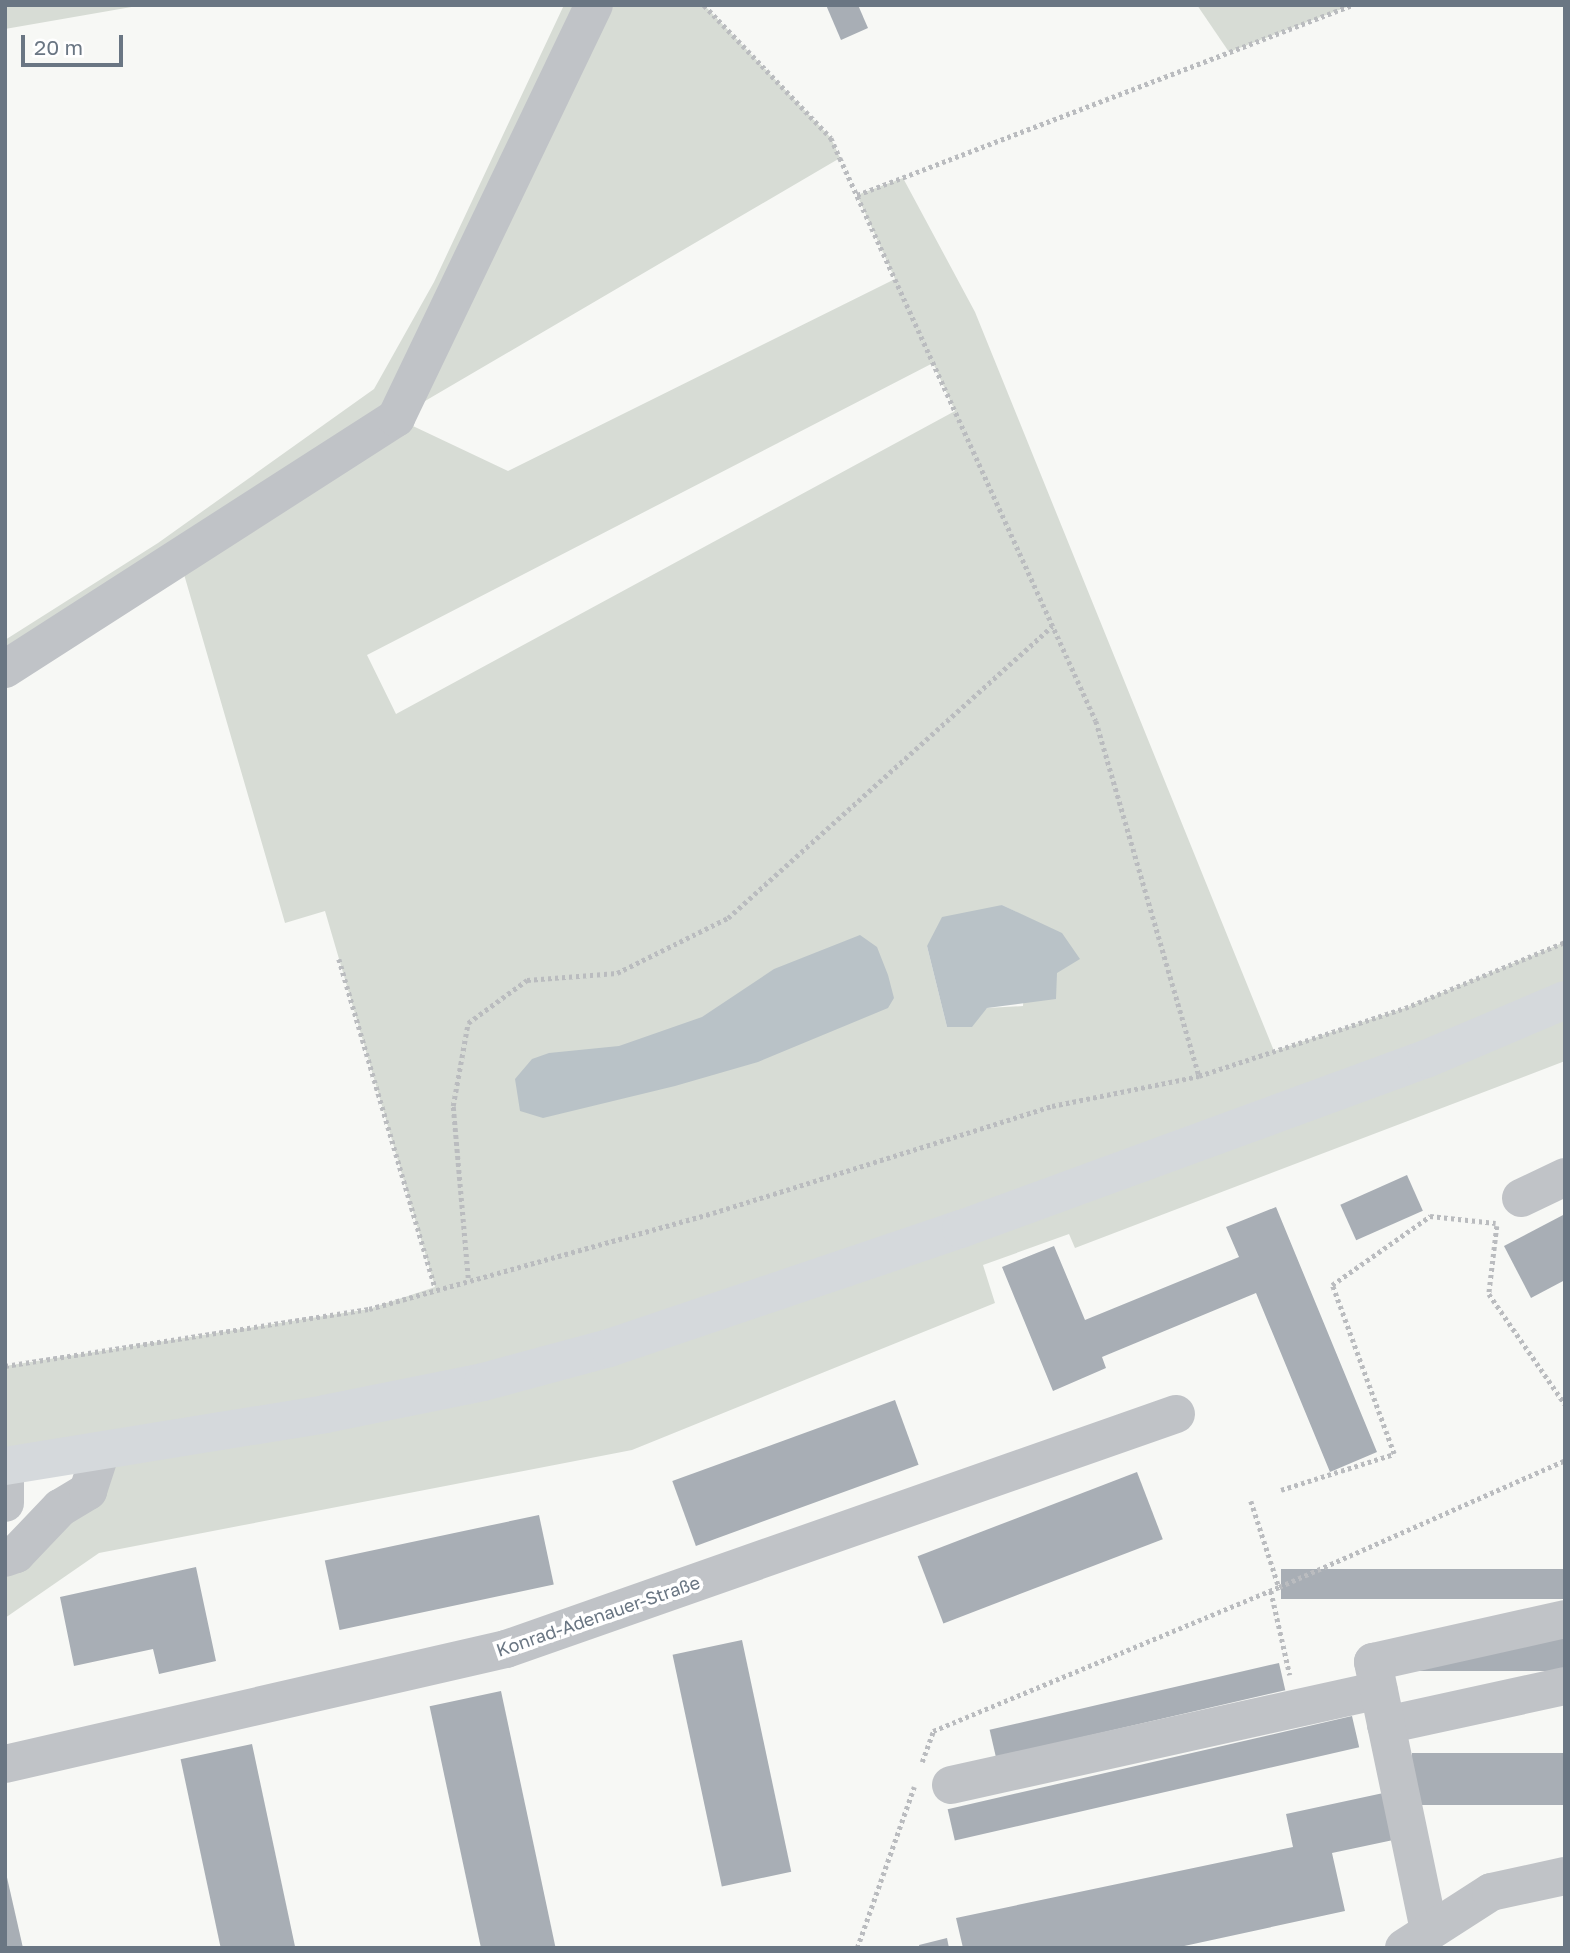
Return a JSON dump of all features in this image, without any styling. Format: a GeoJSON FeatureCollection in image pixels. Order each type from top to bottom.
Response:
{"type":"FeatureCollection","features":[{"type":"Feature","properties":{"kind":"main road"},"geometry":{"type":"LineString","coordinates":[[5,1466],[417,1395],[609,1348],[961,1229],[1426,1059],[1565,1000]]}},
{"type":"Feature","properties":{"kind":"street"},"geometry":{"type":"LineString","coordinates":[[5,668],[396,418],[594,5]]}},
{"type":"Feature","properties":{"kind":"street"},"geometry":{"type":"LineString","coordinates":[[1509,1211],[1565,1177]]}},
{"type":"Feature","properties":{"kind":"street","name":"Konrad-Adenauer-Straße"},"geometry":{"type":"LineString","coordinates":[[5,1763],[506,1649],[1176,1414]]}},
{"type":"Feature","properties":{"kind":"street"},"geometry":{"type":"LineString","coordinates":[[5,1558],[16,1554],[60,1508],[88,1491],[102,1451]]}},
{"type":"Feature","properties":{"kind":"street"},"geometry":{"type":"LineString","coordinates":[[5,1479],[5,1503]]}},
{"type":"Feature","properties":{"kind":"street"},"geometry":{"type":"LineString","coordinates":[[1565,1619],[1373,1662],[1383,1708],[1417,1939],[1491,1892],[1565,1876]]}},
{"type":"Feature","properties":{"kind":"street"},"geometry":{"type":"LineString","coordinates":[[929,1779],[1298,1708],[1383,1708],[1565,1686]]}},
{"type":"Feature","properties":{"kind":"path"},"geometry":{"type":"LineString","coordinates":[[704,5],[831,138],[1096,721],[1199,1076]]}},
{"type":"Feature","properties":{"kind":"path"},"geometry":{"type":"LineString","coordinates":[[857,195],[1352,5]]}},
{"type":"Feature","properties":{"kind":"path"},"geometry":{"type":"LineString","coordinates":[[468,1278],[453,1106],[468,1023],[527,980],[617,973],[728,918],[1052,626]]}},
{"type":"Feature","properties":{"kind":"path"},"geometry":{"type":"LineString","coordinates":[[5,1366],[369,1308],[435,1287],[713,1213],[1052,1106],[1199,1076],[1405,1008],[1565,942]]}},
{"type":"Feature","properties":{"kind":"path"},"geometry":{"type":"LineString","coordinates":[[340,959],[435,1287]]}},
{"type":"Feature","properties":{"kind":"path"},"geometry":{"type":"LineString","coordinates":[[1281,1490],[1394,1454],[1332,1285],[1430,1216],[1509,1211],[1489,1294],[1565,1404]]}},
{"type":"Feature","properties":{"kind":"path"},"geometry":{"type":"LineString","coordinates":[[857,1948],[929,1779],[933,1731],[1270,1591],[1565,1460]]}},
{"type":"Feature","properties":{"kind":"path"},"geometry":{"type":"LineString","coordinates":[[1251,1501],[1279,1587]]}},
{"type":"Feature","properties":{"kind":"path"},"geometry":{"type":"LineString","coordinates":[[1270,1591],[1298,1708]]}},
{"type":"Feature","properties":{"kind":"shaded area"},"geometry":{"type":"Polygon","coordinates":[[[5,5],[143,5],[5,29],[5,5]]]}},
{"type":"Feature","properties":{"kind":"shaded area"},"geometry":{"type":"Polygon","coordinates":[[[564,5],[704,5],[831,138],[840,158],[396,418],[508,471],[895,279],[857,195],[903,178],[975,312],[1274,1051],[1405,1008],[1565,942],[1565,1061],[1075,1248],[1069,1234],[983,1265],[995,1303],[632,1450],[99,1553],[5,1618],[5,1558],[101,1452],[5,1466],[5,1366],[369,1309],[435,1287],[325,911],[285,923],[179,557],[5,668],[5,640],[158,543],[374,389],[434,282],[564,5]],[[933,363],[367,655],[396,714],[955,411],[933,363]],[[1002,905],[927,946],[947,1027],[987,1008],[1023,1006],[1028,918],[1002,905]]]}},
{"type":"Feature","properties":{"kind":"shaded area"},"geometry":{"type":"Polygon","coordinates":[[[1197,5],[1352,5],[1229,52],[1197,5]]]}},
{"type":"Feature","properties":{"kind":"shaded area"},"geometry":{"type":"Polygon","coordinates":[[[1002,905],[1062,933],[1080,959],[1057,973],[1056,999],[987,1008],[972,1027],[947,1027],[927,946],[942,917],[1002,905]]]}},
{"type":"Feature","properties":{"kind":"shaded area"},"geometry":{"type":"Polygon","coordinates":[[[860,935],[877,947],[888,975],[894,998],[888,1008],[758,1062],[675,1086],[543,1118],[520,1111],[515,1079],[532,1059],[549,1053],[619,1046],[702,1017],[774,969],[860,935]]]}},
{"type":"Feature","properties":{"kind":"building"},"geometry":{"type":"Polygon","coordinates":[[[826,5],[858,5],[868,28],[841,40],[826,5]]]}},
{"type":"Feature","properties":{"kind":"building"},"geometry":{"type":"Polygon","coordinates":[[[1407,1175],[1423,1211],[1356,1240],[1340,1205],[1407,1175]]]}},
{"type":"Feature","properties":{"kind":"building"},"geometry":{"type":"Polygon","coordinates":[[[1276,1207],[1377,1452],[1330,1472],[1256,1293],[1102,1357],[1106,1368],[1053,1391],[1002,1267],[1054,1246],[1085,1320],[1239,1257],[1226,1227],[1276,1207]]]}},
{"type":"Feature","properties":{"kind":"building"},"geometry":{"type":"Polygon","coordinates":[[[1565,1214],[1565,1280],[1531,1298],[1504,1246],[1565,1214]]]}},
{"type":"Feature","properties":{"kind":"building"},"geometry":{"type":"Polygon","coordinates":[[[895,1400],[919,1465],[696,1546],[672,1481],[895,1400]]]}},
{"type":"Feature","properties":{"kind":"building"},"geometry":{"type":"Polygon","coordinates":[[[1137,1472],[1163,1539],[943,1623],[918,1556],[1137,1472]]]}},
{"type":"Feature","properties":{"kind":"building"},"geometry":{"type":"Polygon","coordinates":[[[539,1515],[554,1584],[340,1630],[325,1561],[539,1515]]]}},
{"type":"Feature","properties":{"kind":"building"},"geometry":{"type":"Polygon","coordinates":[[[196,1567],[216,1661],[159,1674],[153,1649],[74,1666],[60,1597],[196,1567]]]}},
{"type":"Feature","properties":{"kind":"building"},"geometry":{"type":"Polygon","coordinates":[[[1281,1569],[1565,1569],[1565,1599],[1281,1599],[1281,1569]]]}},
{"type":"Feature","properties":{"kind":"building"},"geometry":{"type":"Polygon","coordinates":[[[1389,1639],[1565,1639],[1565,1671],[1389,1671],[1389,1639]]]}},
{"type":"Feature","properties":{"kind":"building"},"geometry":{"type":"Polygon","coordinates":[[[742,1640],[791,1872],[722,1887],[673,1655],[742,1640]]]}},
{"type":"Feature","properties":{"kind":"building"},"geometry":{"type":"Polygon","coordinates":[[[1279,1663],[1285,1690],[996,1757],[990,1730],[1279,1663]]]}},
{"type":"Feature","properties":{"kind":"building"},"geometry":{"type":"Polygon","coordinates":[[[501,1691],[556,1948],[481,1948],[430,1706],[501,1691]]]}},
{"type":"Feature","properties":{"kind":"building"},"geometry":{"type":"Polygon","coordinates":[[[1352,1716],[1359,1747],[955,1841],[948,1809],[1352,1716]]]}},
{"type":"Feature","properties":{"kind":"building"},"geometry":{"type":"Polygon","coordinates":[[[252,1744],[295,1948],[221,1948],[181,1759],[252,1744]]]}},
{"type":"Feature","properties":{"kind":"building"},"geometry":{"type":"Polygon","coordinates":[[[1412,1753],[1565,1753],[1565,1805],[1412,1805],[1412,1753]]]}},
{"type":"Feature","properties":{"kind":"building"},"geometry":{"type":"Polygon","coordinates":[[[1388,1792],[1398,1839],[1332,1853],[1345,1911],[1175,1948],[963,1948],[956,1918],[1293,1847],[1286,1814],[1388,1792]]]}},
{"type":"Feature","properties":{"kind":"building"},"geometry":{"type":"Polygon","coordinates":[[[6,1873],[23,1948],[5,1948],[6,1873]]]}},
{"type":"Feature","properties":{"kind":"building"},"geometry":{"type":"Polygon","coordinates":[[[947,1938],[949,1948],[920,1948],[919,1945],[947,1938]]]}}]}
